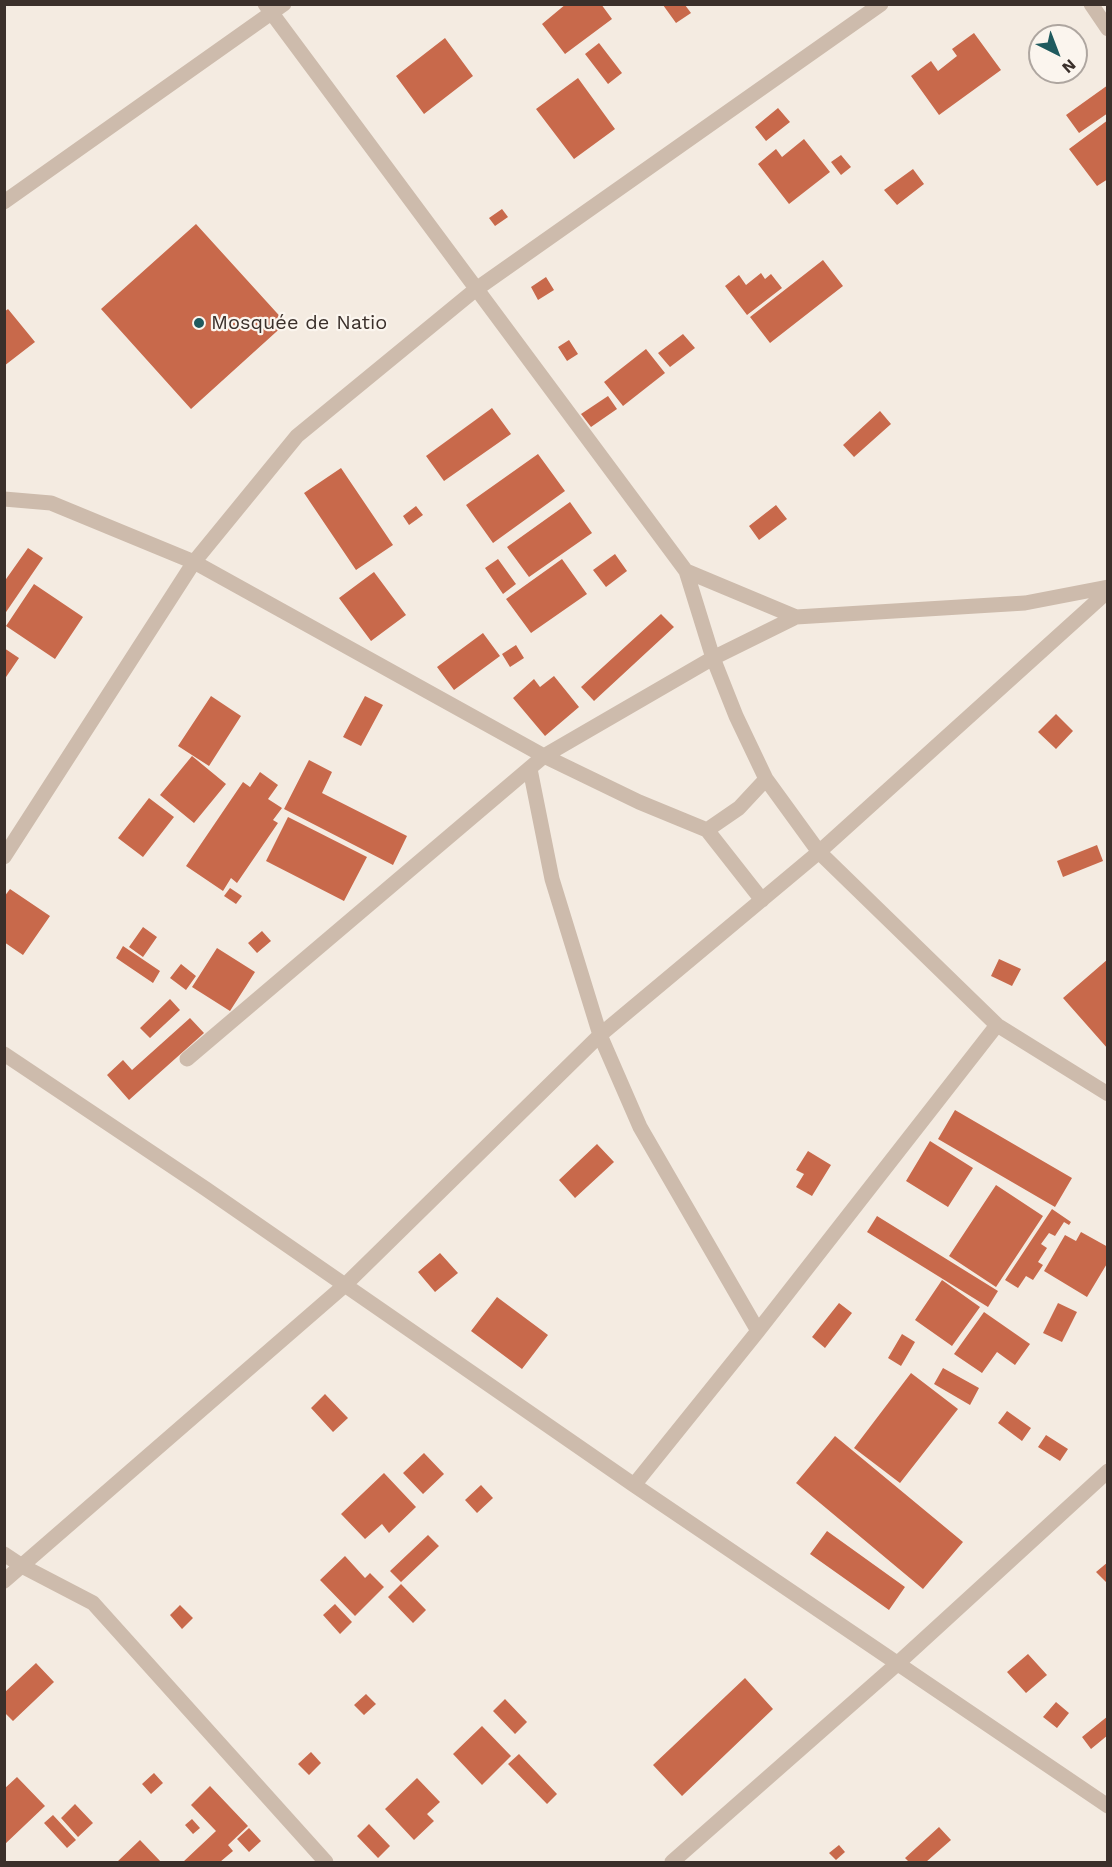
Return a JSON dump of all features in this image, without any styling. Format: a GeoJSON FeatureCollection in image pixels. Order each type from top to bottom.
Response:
{"type":"FeatureCollection","features":[{"type":"Feature","properties":{"kind":"street"},"geometry":{"type":"LineString","coordinates":[[4,202],[268,9],[284,4]]}},
{"type":"Feature","properties":{"kind":"street"},"geometry":{"type":"LineString","coordinates":[[4,857],[194,562],[297,436],[475,290],[881,4]]}},
{"type":"Feature","properties":{"kind":"street"},"geometry":{"type":"LineString","coordinates":[[1091,4],[1107,28]]}},
{"type":"Feature","properties":{"kind":"street"},"geometry":{"type":"LineString","coordinates":[[268,9],[686,571],[713,658],[736,716],[766,779],[819,852],[996,1025],[1107,1094]]}},
{"type":"Feature","properties":{"kind":"street"},"geometry":{"type":"LineString","coordinates":[[4,499],[51,503],[194,562],[544,756],[639,802],[707,830],[762,900]]}},
{"type":"Feature","properties":{"kind":"street"},"geometry":{"type":"LineString","coordinates":[[686,571],[796,617]]}},
{"type":"Feature","properties":{"kind":"street"},"geometry":{"type":"LineString","coordinates":[[187,1059],[544,756],[713,658],[796,617],[1025,603],[1107,589]]}},
{"type":"Feature","properties":{"kind":"street"},"geometry":{"type":"LineString","coordinates":[[4,1581],[345,1285],[600,1035],[819,852],[1107,589]]}},
{"type":"Feature","properties":{"kind":"street"},"geometry":{"type":"LineString","coordinates":[[530,769],[552,879],[600,1035],[640,1127],[758,1331]]}},
{"type":"Feature","properties":{"kind":"street"},"geometry":{"type":"LineString","coordinates":[[707,830],[739,808],[766,779]]}},
{"type":"Feature","properties":{"kind":"street"},"geometry":{"type":"LineString","coordinates":[[634,1485],[758,1331],[996,1025]]}},
{"type":"Feature","properties":{"kind":"street"},"geometry":{"type":"LineString","coordinates":[[4,1054],[206,1189],[634,1485],[1107,1806]]}},
{"type":"Feature","properties":{"kind":"street"},"geometry":{"type":"LineString","coordinates":[[672,1863],[897,1664],[1107,1471]]}},
{"type":"Feature","properties":{"kind":"street"},"geometry":{"type":"LineString","coordinates":[[4,1554],[22,1566],[93,1603],[326,1863]]}},
{"type":"Feature","properties":{"kind":"building"},"geometry":{"type":"Polygon","coordinates":[[[566,4],[601,4],[612,19],[565,54],[542,24],[566,4]]]}},
{"type":"Feature","properties":{"kind":"building"},"geometry":{"type":"Polygon","coordinates":[[[663,5],[685,5],[691,13],[676,23],[663,5]]]}},
{"type":"Feature","properties":{"kind":"building"},"geometry":{"type":"Polygon","coordinates":[[[974,33],[1001,70],[939,115],[911,76],[931,61],[938,71],[957,56],[952,49],[974,33]]]}},
{"type":"Feature","properties":{"kind":"building"},"geometry":{"type":"Polygon","coordinates":[[[445,38],[473,76],[424,114],[396,76],[445,38]]]}},
{"type":"Feature","properties":{"kind":"building"},"geometry":{"type":"Polygon","coordinates":[[[599,43],[622,73],[608,84],[585,54],[599,43]]]}},
{"type":"Feature","properties":{"kind":"building"},"geometry":{"type":"Polygon","coordinates":[[[578,78],[615,129],[574,159],[536,109],[578,78]]]}},
{"type":"Feature","properties":{"kind":"building"},"geometry":{"type":"Polygon","coordinates":[[[1108,85],[1108,113],[1079,133],[1066,115],[1108,85]]]}},
{"type":"Feature","properties":{"kind":"building"},"geometry":{"type":"Polygon","coordinates":[[[778,108],[790,122],[766,141],[755,127],[778,108]]]}},
{"type":"Feature","properties":{"kind":"building"},"geometry":{"type":"Polygon","coordinates":[[[1108,120],[1108,179],[1097,186],[1069,149],[1108,120]]]}},
{"type":"Feature","properties":{"kind":"building"},"geometry":{"type":"Polygon","coordinates":[[[804,139],[830,172],[789,204],[758,164],[776,149],[782,157],[804,139]]]}},
{"type":"Feature","properties":{"kind":"building"},"geometry":{"type":"Polygon","coordinates":[[[841,155],[851,167],[841,175],[831,162],[841,155]]]}},
{"type":"Feature","properties":{"kind":"building"},"geometry":{"type":"Polygon","coordinates":[[[913,169],[924,184],[897,205],[884,190],[913,169]]]}},
{"type":"Feature","properties":{"kind":"building"},"geometry":{"type":"Polygon","coordinates":[[[502,209],[508,217],[495,226],[489,218],[502,209]]]}},
{"type":"Feature","properties":{"kind":"building"},"geometry":{"type":"Polygon","coordinates":[[[196,224],[286,323],[191,409],[101,309],[196,224]]]}},
{"type":"Feature","properties":{"kind":"building"},"geometry":{"type":"Polygon","coordinates":[[[823,260],[843,286],[770,343],[750,317],[823,260]]]}},
{"type":"Feature","properties":{"kind":"building"},"geometry":{"type":"Polygon","coordinates":[[[761,273],[765,279],[771,274],[782,288],[747,315],[725,286],[739,275],[746,285],[761,273]]]}},
{"type":"Feature","properties":{"kind":"building"},"geometry":{"type":"Polygon","coordinates":[[[546,277],[554,290],[538,300],[531,287],[546,277]]]}},
{"type":"Feature","properties":{"kind":"building"},"geometry":{"type":"Polygon","coordinates":[[[8,309],[35,342],[4,366],[4,312],[8,309]]]}},
{"type":"Feature","properties":{"kind":"building"},"geometry":{"type":"Polygon","coordinates":[[[683,334],[695,348],[670,367],[658,353],[683,334]]]}},
{"type":"Feature","properties":{"kind":"building"},"geometry":{"type":"Polygon","coordinates":[[[569,340],[578,354],[567,361],[558,347],[569,340]]]}},
{"type":"Feature","properties":{"kind":"building"},"geometry":{"type":"Polygon","coordinates":[[[646,349],[665,373],[623,406],[604,382],[646,349]]]}},
{"type":"Feature","properties":{"kind":"building"},"geometry":{"type":"Polygon","coordinates":[[[608,396],[617,409],[591,427],[581,414],[608,396]]]}},
{"type":"Feature","properties":{"kind":"building"},"geometry":{"type":"Polygon","coordinates":[[[492,408],[511,434],[444,481],[426,456],[492,408]]]}},
{"type":"Feature","properties":{"kind":"building"},"geometry":{"type":"Polygon","coordinates":[[[880,411],[891,424],[854,457],[843,445],[880,411]]]}},
{"type":"Feature","properties":{"kind":"building"},"geometry":{"type":"Polygon","coordinates":[[[538,454],[565,491],[493,543],[466,505],[538,454]]]}},
{"type":"Feature","properties":{"kind":"building"},"geometry":{"type":"Polygon","coordinates":[[[341,468],[393,545],[356,570],[304,493],[341,468]]]}},
{"type":"Feature","properties":{"kind":"building"},"geometry":{"type":"Polygon","coordinates":[[[570,502],[592,533],[529,577],[507,547],[570,502]]]}},
{"type":"Feature","properties":{"kind":"building"},"geometry":{"type":"Polygon","coordinates":[[[776,505],[787,519],[759,540],[749,526],[776,505]]]}},
{"type":"Feature","properties":{"kind":"building"},"geometry":{"type":"Polygon","coordinates":[[[416,506],[423,515],[409,525],[403,516],[416,506]]]}},
{"type":"Feature","properties":{"kind":"building"},"geometry":{"type":"Polygon","coordinates":[[[28,548],[43,558],[4,615],[4,582],[28,548]]]}},
{"type":"Feature","properties":{"kind":"building"},"geometry":{"type":"Polygon","coordinates":[[[615,554],[627,571],[606,587],[593,570],[615,554]]]}},
{"type":"Feature","properties":{"kind":"building"},"geometry":{"type":"Polygon","coordinates":[[[498,559],[516,584],[503,594],[485,568],[498,559]]]}},
{"type":"Feature","properties":{"kind":"building"},"geometry":{"type":"Polygon","coordinates":[[[562,559],[587,594],[531,633],[506,599],[562,559]]]}},
{"type":"Feature","properties":{"kind":"building"},"geometry":{"type":"Polygon","coordinates":[[[374,572],[406,615],[371,641],[339,598],[374,572]]]}},
{"type":"Feature","properties":{"kind":"building"},"geometry":{"type":"Polygon","coordinates":[[[34,584],[83,617],[55,659],[6,626],[34,584]]]}},
{"type":"Feature","properties":{"kind":"building"},"geometry":{"type":"Polygon","coordinates":[[[661,614],[674,627],[594,701],[581,687],[661,614]]]}},
{"type":"Feature","properties":{"kind":"building"},"geometry":{"type":"Polygon","coordinates":[[[483,633],[500,656],[454,690],[437,667],[483,633]]]}},
{"type":"Feature","properties":{"kind":"building"},"geometry":{"type":"Polygon","coordinates":[[[516,645],[524,658],[510,667],[502,654],[516,645]]]}},
{"type":"Feature","properties":{"kind":"building"},"geometry":{"type":"Polygon","coordinates":[[[4,648],[19,658],[4,680],[4,648]]]}},
{"type":"Feature","properties":{"kind":"building"},"geometry":{"type":"Polygon","coordinates":[[[554,676],[579,707],[545,736],[513,698],[534,679],[540,687],[554,676]]]}},
{"type":"Feature","properties":{"kind":"building"},"geometry":{"type":"Polygon","coordinates":[[[211,696],[241,716],[209,766],[178,746],[211,696]]]}},
{"type":"Feature","properties":{"kind":"building"},"geometry":{"type":"Polygon","coordinates":[[[365,696],[383,705],[361,746],[343,737],[365,696]]]}},
{"type":"Feature","properties":{"kind":"building"},"geometry":{"type":"Polygon","coordinates":[[[1056,714],[1073,731],[1056,749],[1038,732],[1056,714]]]}},
{"type":"Feature","properties":{"kind":"building"},"geometry":{"type":"Polygon","coordinates":[[[192,756],[226,784],[194,823],[160,795],[192,756]]]}},
{"type":"Feature","properties":{"kind":"building"},"geometry":{"type":"Polygon","coordinates":[[[309,760],[332,772],[322,793],[407,836],[393,865],[284,809],[309,760]]]}},
{"type":"Feature","properties":{"kind":"building"},"geometry":{"type":"Polygon","coordinates":[[[260,772],[278,785],[268,799],[282,808],[273,820],[278,823],[237,883],[231,878],[223,891],[186,866],[243,782],[250,787],[260,772]]]}},
{"type":"Feature","properties":{"kind":"building"},"geometry":{"type":"Polygon","coordinates":[[[149,798],[174,817],[143,857],[118,838],[149,798]]]}},
{"type":"Feature","properties":{"kind":"building"},"geometry":{"type":"Polygon","coordinates":[[[288,817],[367,857],[344,901],[266,861],[288,817]]]}},
{"type":"Feature","properties":{"kind":"building"},"geometry":{"type":"Polygon","coordinates":[[[1097,845],[1103,861],[1063,877],[1057,861],[1097,845]]]}},
{"type":"Feature","properties":{"kind":"building"},"geometry":{"type":"Polygon","coordinates":[[[230,888],[242,896],[236,904],[224,896],[230,888]]]}},
{"type":"Feature","properties":{"kind":"building"},"geometry":{"type":"Polygon","coordinates":[[[10,889],[50,916],[23,955],[4,942],[4,897],[10,889]]]}},
{"type":"Feature","properties":{"kind":"building"},"geometry":{"type":"Polygon","coordinates":[[[143,927],[157,937],[143,957],[129,947],[143,927]]]}},
{"type":"Feature","properties":{"kind":"building"},"geometry":{"type":"Polygon","coordinates":[[[262,931],[271,941],[257,953],[248,943],[262,931]]]}},
{"type":"Feature","properties":{"kind":"building"},"geometry":{"type":"Polygon","coordinates":[[[123,946],[160,971],[153,983],[116,958],[123,946]]]}},
{"type":"Feature","properties":{"kind":"building"},"geometry":{"type":"Polygon","coordinates":[[[217,948],[255,972],[230,1011],[192,987],[217,948]]]}},
{"type":"Feature","properties":{"kind":"building"},"geometry":{"type":"Polygon","coordinates":[[[999,959],[1021,969],[1012,986],[991,976],[999,959]]]}},
{"type":"Feature","properties":{"kind":"building"},"geometry":{"type":"Polygon","coordinates":[[[1108,959],[1108,1049],[1063,998],[1108,959]]]}},
{"type":"Feature","properties":{"kind":"building"},"geometry":{"type":"Polygon","coordinates":[[[181,964],[196,976],[186,990],[170,978],[181,964]]]}},
{"type":"Feature","properties":{"kind":"building"},"geometry":{"type":"Polygon","coordinates":[[[170,999],[180,1010],[150,1038],[140,1028],[170,999]]]}},
{"type":"Feature","properties":{"kind":"building"},"geometry":{"type":"Polygon","coordinates":[[[190,1018],[204,1033],[129,1100],[107,1075],[123,1060],[132,1070],[190,1018]]]}},
{"type":"Feature","properties":{"kind":"building"},"geometry":{"type":"Polygon","coordinates":[[[955,1110],[1072,1178],[1055,1207],[938,1139],[955,1110]]]}},
{"type":"Feature","properties":{"kind":"building"},"geometry":{"type":"Polygon","coordinates":[[[930,1141],[973,1168],[948,1207],[906,1181],[930,1141]]]}},
{"type":"Feature","properties":{"kind":"building"},"geometry":{"type":"Polygon","coordinates":[[[597,1144],[614,1162],[575,1198],[559,1180],[597,1144]]]}},
{"type":"Feature","properties":{"kind":"building"},"geometry":{"type":"Polygon","coordinates":[[[808,1151],[831,1165],[812,1196],[796,1187],[804,1174],[796,1170],[808,1151]]]}},
{"type":"Feature","properties":{"kind":"building"},"geometry":{"type":"Polygon","coordinates":[[[996,1185],[1043,1216],[996,1287],[949,1256],[996,1185]]]}},
{"type":"Feature","properties":{"kind":"building"},"geometry":{"type":"Polygon","coordinates":[[[1052,1209],[1071,1222],[1069,1225],[1064,1222],[1055,1236],[1049,1233],[1041,1244],[1047,1248],[1038,1262],[1043,1265],[1033,1280],[1026,1276],[1018,1288],[1005,1280],[1052,1209]]]}},
{"type":"Feature","properties":{"kind":"building"},"geometry":{"type":"Polygon","coordinates":[[[877,1216],[998,1291],[988,1307],[867,1232],[877,1216]]]}},
{"type":"Feature","properties":{"kind":"building"},"geometry":{"type":"Polygon","coordinates":[[[1081,1232],[1108,1247],[1108,1262],[1087,1297],[1044,1271],[1065,1235],[1076,1241],[1081,1232]]]}},
{"type":"Feature","properties":{"kind":"building"},"geometry":{"type":"Polygon","coordinates":[[[440,1253],[458,1273],[435,1292],[418,1272],[440,1253]]]}},
{"type":"Feature","properties":{"kind":"building"},"geometry":{"type":"Polygon","coordinates":[[[942,1280],[980,1307],[952,1346],[915,1320],[942,1280]]]}},
{"type":"Feature","properties":{"kind":"building"},"geometry":{"type":"Polygon","coordinates":[[[497,1297],[548,1335],[522,1369],[471,1331],[497,1297]]]}},
{"type":"Feature","properties":{"kind":"building"},"geometry":{"type":"Polygon","coordinates":[[[839,1303],[852,1313],[825,1348],[812,1337],[839,1303]]]}},
{"type":"Feature","properties":{"kind":"building"},"geometry":{"type":"Polygon","coordinates":[[[1058,1303],[1077,1312],[1062,1342],[1043,1333],[1058,1303]]]}},
{"type":"Feature","properties":{"kind":"building"},"geometry":{"type":"Polygon","coordinates":[[[984,1312],[1030,1344],[1015,1365],[997,1352],[982,1373],[954,1354],[984,1312]]]}},
{"type":"Feature","properties":{"kind":"building"},"geometry":{"type":"Polygon","coordinates":[[[902,1334],[915,1342],[901,1366],[888,1358],[902,1334]]]}},
{"type":"Feature","properties":{"kind":"building"},"geometry":{"type":"Polygon","coordinates":[[[943,1368],[979,1388],[970,1405],[934,1384],[943,1368]]]}},
{"type":"Feature","properties":{"kind":"building"},"geometry":{"type":"Polygon","coordinates":[[[911,1373],[958,1409],[900,1483],[854,1448],[911,1373]]]}},
{"type":"Feature","properties":{"kind":"building"},"geometry":{"type":"Polygon","coordinates":[[[325,1394],[348,1418],[333,1432],[311,1408],[325,1394]]]}},
{"type":"Feature","properties":{"kind":"building"},"geometry":{"type":"Polygon","coordinates":[[[1007,1411],[1031,1428],[1022,1441],[998,1423],[1007,1411]]]}},
{"type":"Feature","properties":{"kind":"building"},"geometry":{"type":"Polygon","coordinates":[[[1046,1435],[1068,1449],[1060,1461],[1038,1447],[1046,1435]]]}},
{"type":"Feature","properties":{"kind":"building"},"geometry":{"type":"Polygon","coordinates":[[[835,1436],[963,1542],[923,1589],[796,1483],[835,1436]]]}},
{"type":"Feature","properties":{"kind":"building"},"geometry":{"type":"Polygon","coordinates":[[[424,1453],[444,1474],[423,1494],[403,1473],[424,1453]]]}},
{"type":"Feature","properties":{"kind":"building"},"geometry":{"type":"Polygon","coordinates":[[[384,1473],[416,1507],[389,1533],[382,1524],[365,1539],[341,1514],[384,1473]]]}},
{"type":"Feature","properties":{"kind":"building"},"geometry":{"type":"Polygon","coordinates":[[[481,1485],[493,1498],[477,1513],[465,1500],[481,1485]]]}},
{"type":"Feature","properties":{"kind":"building"},"geometry":{"type":"Polygon","coordinates":[[[827,1531],[905,1587],[889,1610],[810,1554],[827,1531]]]}},
{"type":"Feature","properties":{"kind":"building"},"geometry":{"type":"Polygon","coordinates":[[[428,1535],[439,1546],[401,1582],[390,1571],[428,1535]]]}},
{"type":"Feature","properties":{"kind":"building"},"geometry":{"type":"Polygon","coordinates":[[[345,1556],[365,1578],[370,1573],[384,1587],[355,1616],[320,1580],[345,1556]]]}},
{"type":"Feature","properties":{"kind":"building"},"geometry":{"type":"Polygon","coordinates":[[[1108,1562],[1108,1584],[1096,1572],[1108,1562]]]}},
{"type":"Feature","properties":{"kind":"building"},"geometry":{"type":"Polygon","coordinates":[[[401,1584],[426,1610],[413,1623],[388,1597],[401,1584]]]}},
{"type":"Feature","properties":{"kind":"building"},"geometry":{"type":"Polygon","coordinates":[[[335,1604],[352,1622],[340,1634],[323,1615],[335,1604]]]}},
{"type":"Feature","properties":{"kind":"building"},"geometry":{"type":"Polygon","coordinates":[[[180,1605],[193,1618],[182,1629],[170,1615],[180,1605]]]}},
{"type":"Feature","properties":{"kind":"building"},"geometry":{"type":"Polygon","coordinates":[[[1028,1654],[1047,1675],[1026,1693],[1007,1672],[1028,1654]]]}},
{"type":"Feature","properties":{"kind":"building"},"geometry":{"type":"Polygon","coordinates":[[[36,1663],[54,1682],[13,1721],[4,1712],[4,1693],[36,1663]]]}},
{"type":"Feature","properties":{"kind":"building"},"geometry":{"type":"Polygon","coordinates":[[[745,1678],[773,1709],[682,1796],[653,1765],[745,1678]]]}},
{"type":"Feature","properties":{"kind":"building"},"geometry":{"type":"Polygon","coordinates":[[[366,1694],[376,1704],[364,1715],[354,1705],[366,1694]]]}},
{"type":"Feature","properties":{"kind":"building"},"geometry":{"type":"Polygon","coordinates":[[[505,1699],[527,1722],[515,1734],[493,1711],[505,1699]]]}},
{"type":"Feature","properties":{"kind":"building"},"geometry":{"type":"Polygon","coordinates":[[[1056,1702],[1069,1713],[1057,1728],[1043,1717],[1056,1702]]]}},
{"type":"Feature","properties":{"kind":"building"},"geometry":{"type":"Polygon","coordinates":[[[1108,1716],[1108,1735],[1091,1749],[1082,1737],[1108,1716]]]}},
{"type":"Feature","properties":{"kind":"building"},"geometry":{"type":"Polygon","coordinates":[[[482,1726],[511,1756],[482,1785],[453,1754],[482,1726]]]}},
{"type":"Feature","properties":{"kind":"building"},"geometry":{"type":"Polygon","coordinates":[[[311,1752],[321,1763],[309,1775],[298,1764],[311,1752]]]}},
{"type":"Feature","properties":{"kind":"building"},"geometry":{"type":"Polygon","coordinates":[[[519,1754],[557,1794],[547,1804],[508,1764],[519,1754]]]}},
{"type":"Feature","properties":{"kind":"building"},"geometry":{"type":"Polygon","coordinates":[[[154,1773],[163,1783],[151,1794],[142,1784],[154,1773]]]}},
{"type":"Feature","properties":{"kind":"building"},"geometry":{"type":"Polygon","coordinates":[[[17,1777],[45,1806],[4,1845],[4,1789],[17,1777]]]}},
{"type":"Feature","properties":{"kind":"building"},"geometry":{"type":"Polygon","coordinates":[[[417,1778],[440,1802],[427,1814],[434,1821],[414,1840],[385,1809],[417,1778]]]}},
{"type":"Feature","properties":{"kind":"building"},"geometry":{"type":"Polygon","coordinates":[[[210,1786],[248,1826],[228,1845],[233,1851],[220,1862],[183,1862],[216,1831],[191,1805],[210,1786]]]}},
{"type":"Feature","properties":{"kind":"building"},"geometry":{"type":"Polygon","coordinates":[[[75,1804],[93,1823],[78,1837],[61,1818],[75,1804]]]}},
{"type":"Feature","properties":{"kind":"building"},"geometry":{"type":"Polygon","coordinates":[[[53,1815],[76,1840],[67,1848],[44,1823],[53,1815]]]}},
{"type":"Feature","properties":{"kind":"building"},"geometry":{"type":"Polygon","coordinates":[[[192,1819],[200,1828],[193,1834],[185,1825],[192,1819]]]}},
{"type":"Feature","properties":{"kind":"building"},"geometry":{"type":"Polygon","coordinates":[[[369,1824],[390,1846],[378,1858],[357,1836],[369,1824]]]}},
{"type":"Feature","properties":{"kind":"building"},"geometry":{"type":"Polygon","coordinates":[[[939,1827],[951,1840],[926,1862],[909,1862],[905,1858],[939,1827]]]}},
{"type":"Feature","properties":{"kind":"building"},"geometry":{"type":"Polygon","coordinates":[[[249,1828],[261,1841],[249,1852],[237,1839],[249,1828]]]}},
{"type":"Feature","properties":{"kind":"building"},"geometry":{"type":"Polygon","coordinates":[[[140,1840],[161,1862],[117,1862],[140,1840]]]}},
{"type":"Feature","properties":{"kind":"building"},"geometry":{"type":"Polygon","coordinates":[[[839,1845],[845,1852],[836,1860],[829,1853],[839,1845]]]}},
{"type":"Feature","properties":{"kind":"place","name":"Mosquée de Natio"},"geometry":{"type":"Point","coordinates":[199,323]}}]}
